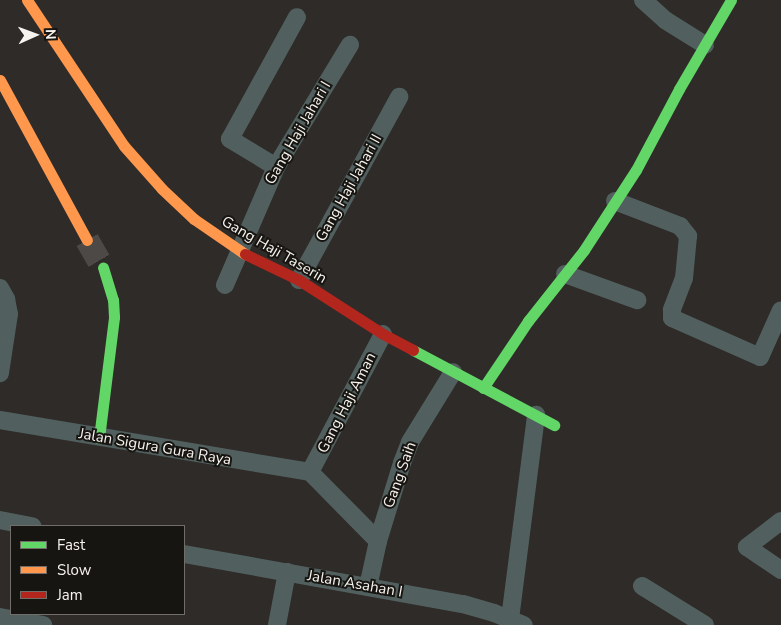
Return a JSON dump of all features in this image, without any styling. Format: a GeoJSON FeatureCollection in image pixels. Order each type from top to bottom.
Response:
{"type":"FeatureCollection","features":[{"type":"Feature","properties":{"kind":"street","name":"Gang Haji Taserin"},"geometry":{"type":"LineString","coordinates":[[27,0],[90,98],[130,152],[162,189],[194,219],[241,252],[299,280],[383,334],[554,425]]}},
{"type":"Feature","properties":{"kind":"street"},"geometry":{"type":"LineString","coordinates":[[643,0],[665,20],[705,45]]}},
{"type":"Feature","properties":{"kind":"street"},"geometry":{"type":"LineString","coordinates":[[483,388],[528,321],[584,250],[636,170],[679,89],[731,0]]}},
{"type":"Feature","properties":{"kind":"street"},"geometry":{"type":"LineString","coordinates":[[276,167],[230,139],[297,17]]}},
{"type":"Feature","properties":{"kind":"street","name":"Gang Haji Jahari I"},"geometry":{"type":"LineString","coordinates":[[225,285],[241,252],[276,167],[350,45]]}},
{"type":"Feature","properties":{"kind":"street"},"geometry":{"type":"LineString","coordinates":[[0,80],[87,240]]}},
{"type":"Feature","properties":{"kind":"street","name":"Gang Haji Jahari II"},"geometry":{"type":"LineString","coordinates":[[299,280],[399,97]]}},
{"type":"Feature","properties":{"kind":"street"},"geometry":{"type":"LineString","coordinates":[[615,201],[680,226],[688,236],[684,278],[672,310],[672,318],[760,357],[781,310]]}},
{"type":"Feature","properties":{"kind":"street"},"geometry":{"type":"LineString","coordinates":[[100,438],[114,317],[113,300],[103,268]]}},
{"type":"Feature","properties":{"kind":"street"},"geometry":{"type":"LineString","coordinates":[[566,274],[638,300]]}},
{"type":"Feature","properties":{"kind":"street"},"geometry":{"type":"LineString","coordinates":[[0,288],[6,299],[9,314],[0,373]]}},
{"type":"Feature","properties":{"kind":"street","name":"Gang Haji Aman"},"geometry":{"type":"LineString","coordinates":[[310,472],[383,334]]}},
{"type":"Feature","properties":{"kind":"street","name":"Gang Saih"},"geometry":{"type":"LineString","coordinates":[[368,587],[378,541],[394,484],[410,442],[453,372]]}},
{"type":"Feature","properties":{"kind":"street"},"geometry":{"type":"LineString","coordinates":[[517,622],[536,415]]}},
{"type":"Feature","properties":{"kind":"street","name":"Jalan Sigura Gura Raya"},"geometry":{"type":"LineString","coordinates":[[0,420],[310,472]]}},
{"type":"Feature","properties":{"kind":"street"},"geometry":{"type":"LineString","coordinates":[[310,472],[378,541]]}},
{"type":"Feature","properties":{"kind":"street"},"geometry":{"type":"LineString","coordinates":[[0,520],[27,525]]}},
{"type":"Feature","properties":{"kind":"street"},"geometry":{"type":"LineString","coordinates":[[781,521],[747,547],[781,570]]}},
{"type":"Feature","properties":{"kind":"street","name":"Jalan Asahan I"},"geometry":{"type":"LineString","coordinates":[[185,554],[463,604],[517,622]]}},
{"type":"Feature","properties":{"kind":"street"},"geometry":{"type":"LineString","coordinates":[[277,625],[287,572]]}},
{"type":"Feature","properties":{"kind":"street"},"geometry":{"type":"LineString","coordinates":[[642,586],[705,625]]}},
{"type":"Feature","properties":{"kind":"street"},"geometry":{"type":"LineString","coordinates":[[0,617],[43,625]]}},
{"type":"Feature","properties":{"kind":"tunnel"},"geometry":{"type":"LineString","coordinates":[[87,240],[103,268]]}},
{"type":"Feature","properties":{"kind":"traffic: fast"},"geometry":{"type":"LineString","coordinates":[[483,388],[528,321],[584,250],[636,170],[679,89],[731,0]]}},
{"type":"Feature","properties":{"kind":"traffic: fast"},"geometry":{"type":"LineString","coordinates":[[99,438],[114,317],[113,300],[103,268]]}},
{"type":"Feature","properties":{"kind":"traffic: fast"},"geometry":{"type":"LineString","coordinates":[[413,350],[554,425]]}},
{"type":"Feature","properties":{"kind":"traffic: slow"},"geometry":{"type":"LineString","coordinates":[[27,0],[124,146],[162,189],[194,219],[245,254]]}},
{"type":"Feature","properties":{"kind":"traffic: slow"},"geometry":{"type":"LineString","coordinates":[[0,80],[87,240]]}},
{"type":"Feature","properties":{"kind":"traffic: jam"},"geometry":{"type":"LineString","coordinates":[[245,254],[299,280],[383,334],[413,350]]}}]}
